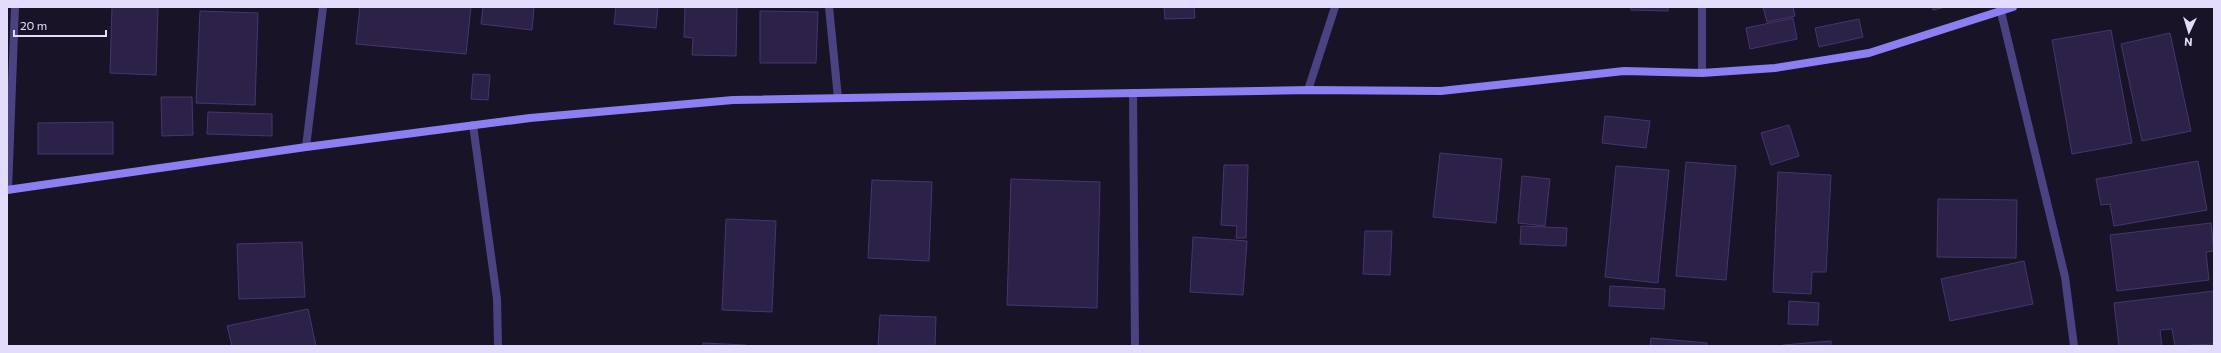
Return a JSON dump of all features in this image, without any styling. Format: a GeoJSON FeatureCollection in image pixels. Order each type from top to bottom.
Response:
{"type":"FeatureCollection","features":[{"type":"Feature","properties":{"kind":"street"},"geometry":{"type":"LineString","coordinates":[[15,7],[8,190],[306,147],[530,118],[733,100],[1308,90],[1441,91],[1624,71],[1702,73],[1775,68],[1869,53],[2013,7]]}},
{"type":"Feature","properties":{"kind":"street"},"geometry":{"type":"LineString","coordinates":[[306,147],[323,7]]}},
{"type":"Feature","properties":{"kind":"street"},"geometry":{"type":"LineString","coordinates":[[829,7],[838,98]]}},
{"type":"Feature","properties":{"kind":"street"},"geometry":{"type":"LineString","coordinates":[[1308,90],[1335,7]]}},
{"type":"Feature","properties":{"kind":"street"},"geometry":{"type":"LineString","coordinates":[[1702,7],[1702,73]]}},
{"type":"Feature","properties":{"kind":"street"},"geometry":{"type":"LineString","coordinates":[[2001,12],[2065,277],[2074,346]]}},
{"type":"Feature","properties":{"kind":"street"},"geometry":{"type":"LineString","coordinates":[[1133,93],[1135,346]]}},
{"type":"Feature","properties":{"kind":"street"},"geometry":{"type":"LineString","coordinates":[[473,126],[497,299],[498,346]]}},
{"type":"Feature","properties":{"kind":"building"},"geometry":{"type":"Polygon","coordinates":[[[112,7],[158,7],[156,75],[110,73],[112,7]]]}},
{"type":"Feature","properties":{"kind":"building"},"geometry":{"type":"Polygon","coordinates":[[[360,7],[471,7],[466,54],[356,44],[360,7]]]}},
{"type":"Feature","properties":{"kind":"building"},"geometry":{"type":"Polygon","coordinates":[[[483,7],[534,7],[532,30],[481,24],[483,7]]]}},
{"type":"Feature","properties":{"kind":"building"},"geometry":{"type":"Polygon","coordinates":[[[616,7],[658,7],[656,28],[614,24],[616,7]]]}},
{"type":"Feature","properties":{"kind":"building"},"geometry":{"type":"Polygon","coordinates":[[[685,7],[737,7],[736,56],[692,55],[693,38],[684,37],[685,7]]]}},
{"type":"Feature","properties":{"kind":"building"},"geometry":{"type":"Polygon","coordinates":[[[1164,7],[1194,7],[1195,18],[1165,19],[1164,7]]]}},
{"type":"Feature","properties":{"kind":"building"},"geometry":{"type":"Polygon","coordinates":[[[1631,7],[1668,7],[1668,11],[1631,10],[1631,7]]]}},
{"type":"Feature","properties":{"kind":"building"},"geometry":{"type":"Polygon","coordinates":[[[1763,7],[1793,7],[1795,16],[1767,22],[1763,7]]]}},
{"type":"Feature","properties":{"kind":"building"},"geometry":{"type":"Polygon","coordinates":[[[1932,7],[1945,7],[1933,10],[1932,7]]]}},
{"type":"Feature","properties":{"kind":"building"},"geometry":{"type":"Polygon","coordinates":[[[200,11],[258,13],[255,105],[196,103],[200,11]]]}},
{"type":"Feature","properties":{"kind":"building"},"geometry":{"type":"Polygon","coordinates":[[[760,11],[818,12],[816,63],[760,63],[760,11]]]}},
{"type":"Feature","properties":{"kind":"building"},"geometry":{"type":"Polygon","coordinates":[[[1793,18],[1797,39],[1750,49],[1746,28],[1793,18]]]}},
{"type":"Feature","properties":{"kind":"building"},"geometry":{"type":"Polygon","coordinates":[[[1859,19],[1863,37],[1819,47],[1815,28],[1859,19]]]}},
{"type":"Feature","properties":{"kind":"building"},"geometry":{"type":"Polygon","coordinates":[[[2111,30],[2132,143],[2072,154],[2052,40],[2111,30]]]}},
{"type":"Feature","properties":{"kind":"building"},"geometry":{"type":"Polygon","coordinates":[[[2170,33],[2191,131],[2142,141],[2121,44],[2170,33]]]}},
{"type":"Feature","properties":{"kind":"building"},"geometry":{"type":"Polygon","coordinates":[[[473,74],[490,75],[488,100],[471,99],[473,74]]]}},
{"type":"Feature","properties":{"kind":"building"},"geometry":{"type":"Polygon","coordinates":[[[161,97],[192,97],[193,135],[162,136],[161,97]]]}},
{"type":"Feature","properties":{"kind":"building"},"geometry":{"type":"Polygon","coordinates":[[[208,112],[272,114],[272,136],[207,134],[208,112]]]}},
{"type":"Feature","properties":{"kind":"building"},"geometry":{"type":"Polygon","coordinates":[[[1605,116],[1650,121],[1646,148],[1602,143],[1605,116]]]}},
{"type":"Feature","properties":{"kind":"building"},"geometry":{"type":"Polygon","coordinates":[[[113,122],[113,154],[38,154],[38,123],[113,122]]]}},
{"type":"Feature","properties":{"kind":"building"},"geometry":{"type":"Polygon","coordinates":[[[1789,125],[1799,156],[1771,165],[1761,133],[1789,125]]]}},
{"type":"Feature","properties":{"kind":"building"},"geometry":{"type":"Polygon","coordinates":[[[1440,153],[1502,159],[1496,223],[1433,217],[1440,153]]]}},
{"type":"Feature","properties":{"kind":"building"},"geometry":{"type":"Polygon","coordinates":[[[2198,161],[2207,210],[2114,226],[2110,204],[2101,205],[2096,179],[2198,161]]]}},
{"type":"Feature","properties":{"kind":"building"},"geometry":{"type":"Polygon","coordinates":[[[1686,162],[1736,166],[1726,280],[1676,276],[1686,162]]]}},
{"type":"Feature","properties":{"kind":"building"},"geometry":{"type":"Polygon","coordinates":[[[1224,165],[1248,165],[1246,238],[1236,238],[1237,226],[1221,225],[1224,165]]]}},
{"type":"Feature","properties":{"kind":"building"},"geometry":{"type":"Polygon","coordinates":[[[1616,166],[1669,170],[1658,283],[1605,277],[1616,166]]]}},
{"type":"Feature","properties":{"kind":"building"},"geometry":{"type":"Polygon","coordinates":[[[1778,172],[1831,175],[1826,272],[1812,272],[1811,294],[1773,292],[1778,172]]]}},
{"type":"Feature","properties":{"kind":"building"},"geometry":{"type":"Polygon","coordinates":[[[1522,176],[1550,179],[1545,226],[1518,223],[1522,176]]]}},
{"type":"Feature","properties":{"kind":"building"},"geometry":{"type":"Polygon","coordinates":[[[1011,179],[1100,182],[1097,308],[1007,305],[1011,179]]]}},
{"type":"Feature","properties":{"kind":"building"},"geometry":{"type":"Polygon","coordinates":[[[872,180],[932,182],[929,261],[868,258],[872,180]]]}},
{"type":"Feature","properties":{"kind":"building"},"geometry":{"type":"Polygon","coordinates":[[[1938,199],[2017,200],[2016,258],[1937,257],[1938,199]]]}},
{"type":"Feature","properties":{"kind":"building"},"geometry":{"type":"Polygon","coordinates":[[[726,219],[776,221],[772,312],[722,310],[726,219]]]}},
{"type":"Feature","properties":{"kind":"building"},"geometry":{"type":"Polygon","coordinates":[[[2211,223],[2214,251],[2206,252],[2209,280],[2117,291],[2110,235],[2211,223]]]}},
{"type":"Feature","properties":{"kind":"building"},"geometry":{"type":"Polygon","coordinates":[[[1521,226],[1567,228],[1566,246],[1520,244],[1521,226]]]}},
{"type":"Feature","properties":{"kind":"building"},"geometry":{"type":"Polygon","coordinates":[[[1365,231],[1392,231],[1390,275],[1363,274],[1365,231]]]}},
{"type":"Feature","properties":{"kind":"building"},"geometry":{"type":"Polygon","coordinates":[[[1193,237],[1247,241],[1243,295],[1190,292],[1193,237]]]}},
{"type":"Feature","properties":{"kind":"building"},"geometry":{"type":"Polygon","coordinates":[[[302,242],[305,297],[239,299],[237,244],[302,242]]]}},
{"type":"Feature","properties":{"kind":"building"},"geometry":{"type":"Polygon","coordinates":[[[2024,261],[2033,304],[1950,321],[1941,279],[2024,261]]]}},
{"type":"Feature","properties":{"kind":"building"},"geometry":{"type":"Polygon","coordinates":[[[1610,286],[1665,289],[1664,309],[1609,306],[1610,286]]]}},
{"type":"Feature","properties":{"kind":"building"},"geometry":{"type":"Polygon","coordinates":[[[2214,291],[2214,344],[2175,346],[2172,329],[2160,330],[2162,346],[2119,346],[2114,303],[2214,291]]]}},
{"type":"Feature","properties":{"kind":"building"},"geometry":{"type":"Polygon","coordinates":[[[1789,301],[1819,303],[1818,325],[1788,324],[1789,301]]]}},
{"type":"Feature","properties":{"kind":"building"},"geometry":{"type":"Polygon","coordinates":[[[308,309],[316,346],[232,346],[227,326],[308,309]]]}},
{"type":"Feature","properties":{"kind":"building"},"geometry":{"type":"Polygon","coordinates":[[[880,315],[936,317],[935,346],[878,346],[880,315]]]}},
{"type":"Feature","properties":{"kind":"building"},"geometry":{"type":"Polygon","coordinates":[[[1651,338],[1707,343],[1707,346],[1650,346],[1651,338]]]}},
{"type":"Feature","properties":{"kind":"building"},"geometry":{"type":"Polygon","coordinates":[[[1831,341],[1831,346],[1783,346],[1783,345],[1831,341]]]}},
{"type":"Feature","properties":{"kind":"building"},"geometry":{"type":"Polygon","coordinates":[[[703,343],[746,345],[746,346],[703,346],[703,343]]]}}]}
